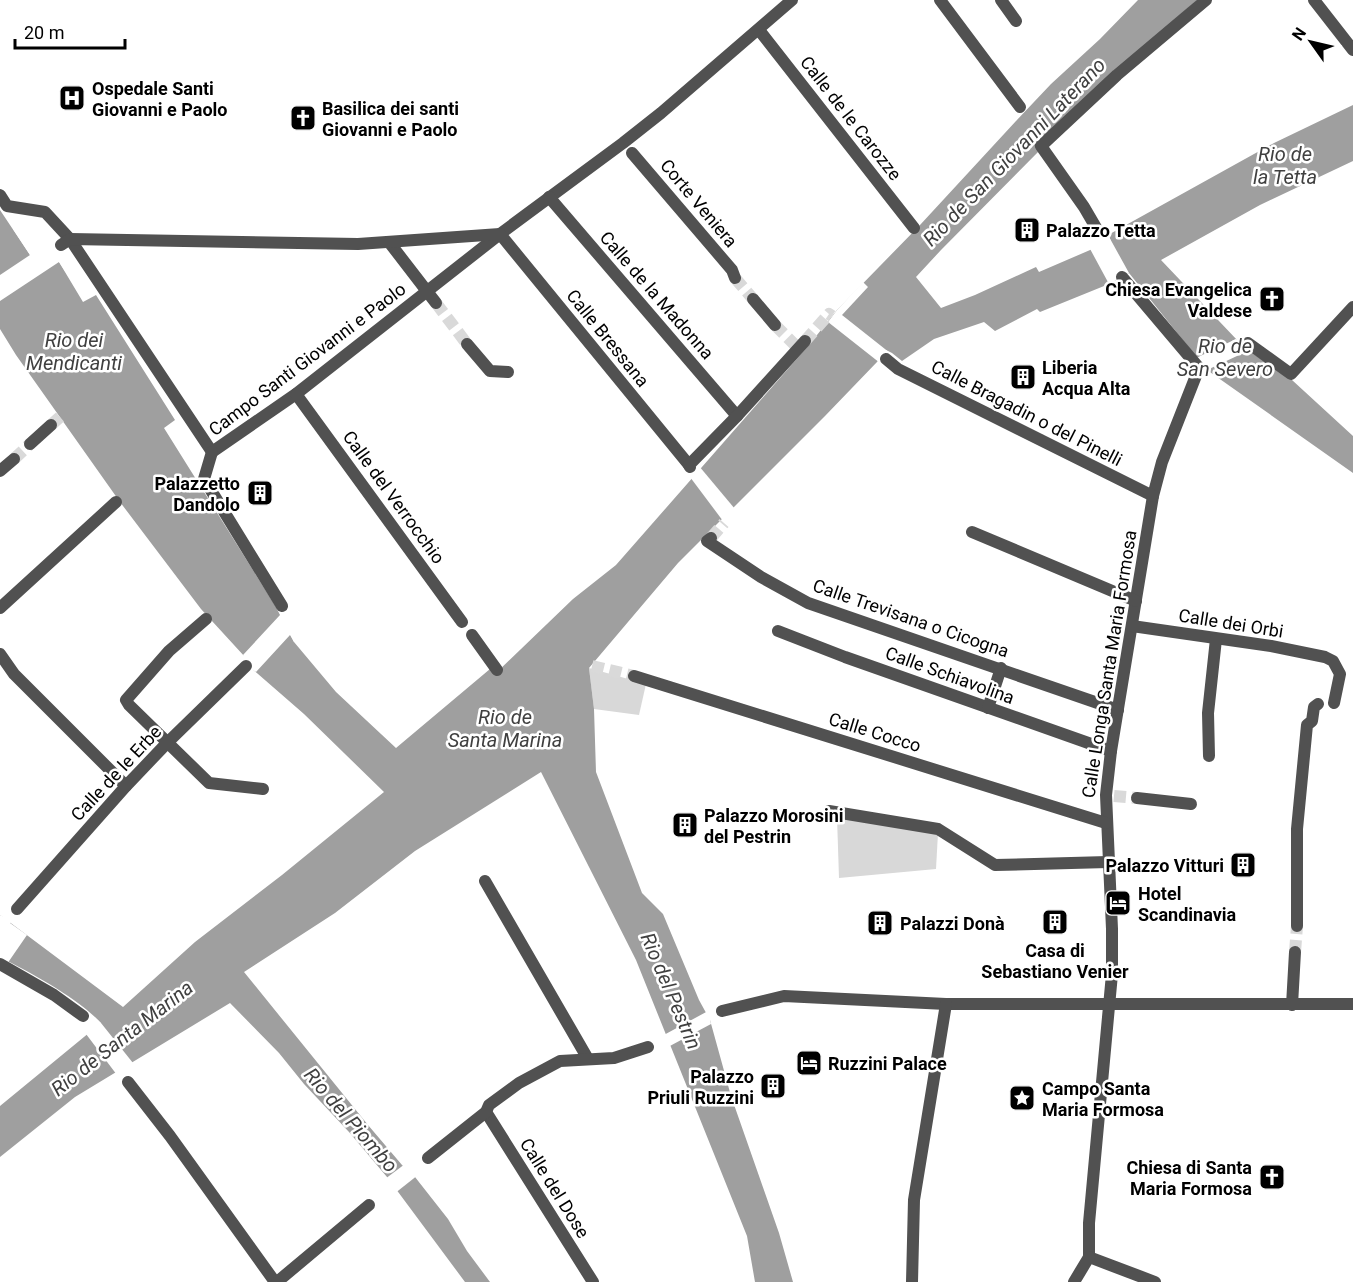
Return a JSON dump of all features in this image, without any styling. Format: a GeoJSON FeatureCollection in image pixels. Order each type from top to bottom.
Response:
{"type":"FeatureCollection","features":[{"type":"Feature","properties":{"kind":"street"},"geometry":{"type":"LineString","coordinates":[[940,0],[1020,106]]}},
{"type":"Feature","properties":{"kind":"street"},"geometry":{"type":"LineString","coordinates":[[1001,0],[1016,21]]}},
{"type":"Feature","properties":{"kind":"street"},"geometry":{"type":"LineString","coordinates":[[1098,231],[1041,146],[1118,75],[1206,0]]}},
{"type":"Feature","properties":{"kind":"street"},"geometry":{"type":"LineString","coordinates":[[1314,0],[1353,50]]}},
{"type":"Feature","properties":{"kind":"street","name":"Campo Santi Giovanni e Paolo"},"geometry":{"type":"LineString","coordinates":[[3,200],[45,212],[212,452],[296,394],[549,197],[629,149],[661,113],[759,30],[789,1]]}},
{"type":"Feature","properties":{"kind":"street","name":"Calle de le Carozze"},"geometry":{"type":"LineString","coordinates":[[759,30],[914,228]]}},
{"type":"Feature","properties":{"kind":"street","name":"Corte Veniera"},"geometry":{"type":"LineString","coordinates":[[629,149],[732,270],[735,279]]}},
{"type":"Feature","properties":{"kind":"street","name":"Calle de la Madonna"},"geometry":{"type":"LineString","coordinates":[[549,197],[737,416]]}},
{"type":"Feature","properties":{"kind":"street"},"geometry":{"type":"LineString","coordinates":[[66,242],[358,244],[500,234]]}},
{"type":"Feature","properties":{"kind":"street","name":"Calle Bressana"},"geometry":{"type":"LineString","coordinates":[[500,234],[689,466],[737,416]]}},
{"type":"Feature","properties":{"kind":"street","name":"Campo Santi Giovanni e Paolo"},"geometry":{"type":"LineString","coordinates":[[389,242],[427,292]]}},
{"type":"Feature","properties":{"kind":"street","name":"Calle Longa Santa Maria Formosa"},"geometry":{"type":"LineString","coordinates":[[1110,1005],[1112,929],[1106,823],[1110,795],[1111,752],[1153,496],[1162,462],[1199,368],[1122,277]]}},
{"type":"Feature","properties":{"kind":"street"},"geometry":{"type":"LineString","coordinates":[[427,292],[436,303]]}},
{"type":"Feature","properties":{"kind":"street"},"geometry":{"type":"LineString","coordinates":[[753,299],[775,325]]}},
{"type":"Feature","properties":{"kind":"street"},"geometry":{"type":"LineString","coordinates":[[1248,343],[1291,374],[1353,307]]}},
{"type":"Feature","properties":{"kind":"street"},"geometry":{"type":"LineString","coordinates":[[737,416],[805,341]]}},
{"type":"Feature","properties":{"kind":"street"},"geometry":{"type":"LineString","coordinates":[[467,344],[490,371],[508,372]]}},
{"type":"Feature","properties":{"kind":"street","name":"Calle Bragadin o del Pinelli"},"geometry":{"type":"LineString","coordinates":[[886,359],[898,369],[1153,496]]}},
{"type":"Feature","properties":{"kind":"street","name":"Calle del Verrocchio"},"geometry":{"type":"LineString","coordinates":[[296,394],[462,622]]}},
{"type":"Feature","properties":{"kind":"street"},"geometry":{"type":"LineString","coordinates":[[30,444],[51,425]]}},
{"type":"Feature","properties":{"kind":"street"},"geometry":{"type":"LineString","coordinates":[[212,452],[204,479],[282,606]]}},
{"type":"Feature","properties":{"kind":"street"},"geometry":{"type":"LineString","coordinates":[[0,480],[4,476],[0,471],[14,459]]}},
{"type":"Feature","properties":{"kind":"street"},"geometry":{"type":"LineString","coordinates":[[0,608],[116,501]]}},
{"type":"Feature","properties":{"kind":"street"},"geometry":{"type":"LineString","coordinates":[[972,532],[1136,601]]}},
{"type":"Feature","properties":{"kind":"street","name":"Calle Trevisana o Cicogna"},"geometry":{"type":"LineString","coordinates":[[711,538],[707,541],[761,577],[808,603],[1118,710]]}},
{"type":"Feature","properties":{"kind":"street"},"geometry":{"type":"LineString","coordinates":[[206,619],[169,651],[126,700],[209,783],[263,789]]}},
{"type":"Feature","properties":{"kind":"street","name":"Calle dei Orbi"},"geometry":{"type":"LineString","coordinates":[[1132,626],[1271,646],[1325,657],[1333,661],[1340,674],[1334,703]]}},
{"type":"Feature","properties":{"kind":"street","name":"Calle Schiavolina"},"geometry":{"type":"LineString","coordinates":[[778,631],[1111,752]]}},
{"type":"Feature","properties":{"kind":"street"},"geometry":{"type":"LineString","coordinates":[[472,635],[497,670]]}},
{"type":"Feature","properties":{"kind":"street"},"geometry":{"type":"LineString","coordinates":[[1209,756],[1208,712],[1216,639]]}},
{"type":"Feature","properties":{"kind":"street"},"geometry":{"type":"LineString","coordinates":[[0,654],[14,674],[126,786]]}},
{"type":"Feature","properties":{"kind":"street","name":"Calle de le Erbe"},"geometry":{"type":"LineString","coordinates":[[17,909],[126,786],[246,666]]}},
{"type":"Feature","properties":{"kind":"street"},"geometry":{"type":"LineString","coordinates":[[988,708],[1001,668]]}},
{"type":"Feature","properties":{"kind":"street","name":"Calle Cocco"},"geometry":{"type":"LineString","coordinates":[[634,676],[1106,823]]}},
{"type":"Feature","properties":{"kind":"street"},"geometry":{"type":"LineString","coordinates":[[1297,926],[1297,830],[1308,725],[1312,721],[1314,706],[1318,704]]}},
{"type":"Feature","properties":{"kind":"street"},"geometry":{"type":"LineString","coordinates":[[1137,798],[1191,804]]}},
{"type":"Feature","properties":{"kind":"street"},"geometry":{"type":"LineString","coordinates":[[829,811],[938,829],[994,865],[1108,862]]}},
{"type":"Feature","properties":{"kind":"street"},"geometry":{"type":"LineString","coordinates":[[485,881],[588,1059]]}},
{"type":"Feature","properties":{"kind":"street"},"geometry":{"type":"LineString","coordinates":[[1292,1005],[1295,952]]}},
{"type":"Feature","properties":{"kind":"street"},"geometry":{"type":"LineString","coordinates":[[0,964],[54,995],[83,1016]]}},
{"type":"Feature","properties":{"kind":"street"},"geometry":{"type":"LineString","coordinates":[[722,1011],[784,996],[946,1004],[1353,1004]]}},
{"type":"Feature","properties":{"kind":"street"},"geometry":{"type":"LineString","coordinates":[[912,1282],[914,1200],[946,1004]]}},
{"type":"Feature","properties":{"kind":"street"},"geometry":{"type":"LineString","coordinates":[[1074,1282],[1089,1257],[1089,1223],[1110,1005]]}},
{"type":"Feature","properties":{"kind":"street"},"geometry":{"type":"LineString","coordinates":[[428,1158],[486,1112],[489,1105],[519,1083],[560,1061],[614,1058],[648,1047]]}},
{"type":"Feature","properties":{"kind":"street"},"geometry":{"type":"LineString","coordinates":[[128,1082],[198,1169],[276,1282],[369,1205]]}},
{"type":"Feature","properties":{"kind":"street","name":"Calle del Dose"},"geometry":{"type":"LineString","coordinates":[[486,1112],[593,1282]]}},
{"type":"Feature","properties":{"kind":"street"},"geometry":{"type":"LineString","coordinates":[[1089,1257],[1155,1282]]}},
{"type":"Feature","properties":{"kind":"shaded area"},"geometry":{"type":"Polygon","coordinates":[[[589,668],[646,684],[639,715],[594,709],[589,668]]]}},
{"type":"Feature","properties":{"kind":"shaded area"},"geometry":{"type":"Polygon","coordinates":[[[837,817],[938,833],[936,869],[839,878],[837,817]]]}},
{"type":"Feature","properties":{"kind":"water"},"geometry":{"type":"Polygon","coordinates":[[[1138,0],[1197,0],[1135,54],[916,277],[941,308],[1036,267],[1039,272],[1111,241],[1108,235],[1274,143],[1353,105],[1353,161],[1260,205],[1161,260],[1238,341],[1292,380],[1353,436],[1353,473],[1207,370],[1129,273],[1109,284],[1040,312],[1037,309],[995,331],[984,322],[934,339],[902,361],[886,350],[825,416],[678,563],[589,668],[594,709],[596,772],[642,893],[663,914],[699,1000],[710,1020],[731,1096],[779,1233],[793,1282],[755,1282],[747,1236],[636,960],[541,772],[415,851],[335,913],[244,972],[368,1125],[415,1177],[448,1219],[467,1251],[490,1282],[465,1282],[387,1177],[279,1053],[230,1003],[75,1097],[0,1157],[0,1106],[101,1023],[67,995],[0,957],[0,915],[123,1007],[195,942],[384,792],[304,714],[251,668],[245,657],[201,609],[120,502],[16,355],[0,329],[0,210],[30,255],[59,262],[83,302],[96,295],[175,420],[164,428],[281,615],[294,642],[336,692],[396,748],[490,669],[495,674],[573,599],[616,565],[837,310],[920,225],[1051,84],[1138,0]]]}},
{"type":"Feature","properties":{"kind":"pier"},"geometry":{"type":"Polygon","coordinates":[[[16,228],[32,252],[60,259],[67,268],[65,271],[59,262],[0,301],[0,275],[30,255],[13,229],[16,228]]]}},
{"type":"Feature","properties":{"kind":"pier"},"geometry":{"type":"Polygon","coordinates":[[[1109,231],[1111,233],[1108,235],[1129,273],[1109,284],[1089,247],[1107,239],[1105,234],[1109,231]]]}},
{"type":"Feature","properties":{"kind":"pier"},"geometry":{"type":"Polygon","coordinates":[[[863,282],[868,287],[842,315],[890,353],[888,356],[886,354],[880,363],[828,322],[863,282]]]}},
{"type":"Feature","properties":{"kind":"pier"},"geometry":{"type":"Polygon","coordinates":[[[1236,339],[1238,341],[1240,339],[1252,349],[1207,370],[1206,373],[1194,359],[1236,339]]]}},
{"type":"Feature","properties":{"kind":"pier"},"geometry":{"type":"Polygon","coordinates":[[[699,466],[735,509],[723,521],[690,477],[699,466]]]}},
{"type":"Feature","properties":{"kind":"pier"},"geometry":{"type":"Polygon","coordinates":[[[279,607],[296,640],[294,642],[290,635],[256,672],[246,666],[242,659],[243,655],[280,615],[277,609],[279,607]]]}},
{"type":"Feature","properties":{"kind":"pier"},"geometry":{"type":"Polygon","coordinates":[[[0,915],[4,917],[6,915],[12,921],[10,923],[27,935],[7,964],[0,960],[0,915]]]}},
{"type":"Feature","properties":{"kind":"pier"},"geometry":{"type":"Polygon","coordinates":[[[708,1011],[713,1019],[710,1020],[711,1024],[668,1047],[662,1036],[708,1011]]]}},
{"type":"Feature","properties":{"kind":"pier"},"geometry":{"type":"Polygon","coordinates":[[[88,1012],[101,1023],[133,1063],[124,1069],[126,1071],[117,1075],[86,1034],[90,1031],[88,1029],[96,1023],[86,1014],[88,1012]]]}},
{"type":"Feature","properties":{"kind":"pier"},"geometry":{"type":"Polygon","coordinates":[[[405,1164],[418,1175],[394,1194],[385,1179],[405,1164]]]}},
{"type":"Feature","properties":{"kind":"tunnel"},"geometry":{"type":"LineString","coordinates":[[735,278],[753,299]]}},
{"type":"Feature","properties":{"kind":"tunnel"},"geometry":{"type":"LineString","coordinates":[[436,303],[467,344]]}},
{"type":"Feature","properties":{"kind":"tunnel"},"geometry":{"type":"LineString","coordinates":[[805,341],[829,314],[832,316]]}},
{"type":"Feature","properties":{"kind":"tunnel"},"geometry":{"type":"LineString","coordinates":[[775,325],[799,349]]}},
{"type":"Feature","properties":{"kind":"tunnel"},"geometry":{"type":"LineString","coordinates":[[51,425],[60,417]]}},
{"type":"Feature","properties":{"kind":"tunnel"},"geometry":{"type":"LineString","coordinates":[[14,459],[30,444]]}},
{"type":"Feature","properties":{"kind":"tunnel"},"geometry":{"type":"LineString","coordinates":[[711,538],[724,523]]}},
{"type":"Feature","properties":{"kind":"tunnel"},"geometry":{"type":"LineString","coordinates":[[592,666],[634,676]]}},
{"type":"Feature","properties":{"kind":"tunnel"},"geometry":{"type":"LineString","coordinates":[[1114,796],[1137,798]]}},
{"type":"Feature","properties":{"kind":"tunnel"},"geometry":{"type":"LineString","coordinates":[[1295,952],[1297,926]]}},
{"type":"Feature","properties":{"kind":"place","name":"Ospedale Santi Giovanni e Paolo"},"geometry":{"type":"Point","coordinates":[72,98]}},
{"type":"Feature","properties":{"kind":"place","name":"Basilica dei santi Giovanni e Paolo"},"geometry":{"type":"Point","coordinates":[303,118]}},
{"type":"Feature","properties":{"kind":"place","name":"Palazzo Tetta"},"geometry":{"type":"Point","coordinates":[1027,230]}},
{"type":"Feature","properties":{"kind":"place","name":"Chiesa Evangelica Valdese"},"geometry":{"type":"Point","coordinates":[1272,299]}},
{"type":"Feature","properties":{"kind":"place","name":"Liberia Acqua Alta"},"geometry":{"type":"Point","coordinates":[1023,377]}},
{"type":"Feature","properties":{"kind":"place","name":"Palazzetto Dandolo"},"geometry":{"type":"Point","coordinates":[260,493]}},
{"type":"Feature","properties":{"kind":"place","name":"Palazzo Morosini del Pestrin"},"geometry":{"type":"Point","coordinates":[685,825]}},
{"type":"Feature","properties":{"kind":"place","name":"Palazzo Vitturi"},"geometry":{"type":"Point","coordinates":[1243,865]}},
{"type":"Feature","properties":{"kind":"place","name":"Hotel Scandinavia"},"geometry":{"type":"Point","coordinates":[1118,903]}},
{"type":"Feature","properties":{"kind":"place","name":"Casa di Sebastiano Venier"},"geometry":{"type":"Point","coordinates":[1055,922]}},
{"type":"Feature","properties":{"kind":"place","name":"Palazzi Donà"},"geometry":{"type":"Point","coordinates":[880,923]}},
{"type":"Feature","properties":{"kind":"place","name":"Ruzzini Palace"},"geometry":{"type":"Point","coordinates":[809,1063]}},
{"type":"Feature","properties":{"kind":"place","name":"Palazzo Priuli Ruzzini"},"geometry":{"type":"Point","coordinates":[773,1086]}},
{"type":"Feature","properties":{"kind":"place","name":"Campo Santa Maria Formosa"},"geometry":{"type":"Point","coordinates":[1022,1098]}},
{"type":"Feature","properties":{"kind":"place","name":"Chiesa di Santa Maria Formosa"},"geometry":{"type":"Point","coordinates":[1272,1177]}},
{"type":"Feature","properties":{"kind":"water label","name":"Rio de San Giovanni Laterano"},"geometry":{"type":"Point","coordinates":[1014,152]}},
{"type":"Feature","properties":{"kind":"water label","name":"Rio de la Tetta"},"geometry":{"type":"Point","coordinates":[1285,166]}},
{"type":"Feature","properties":{"kind":"water label","name":"Rio dei Mendicanti"},"geometry":{"type":"Point","coordinates":[74,352]}},
{"type":"Feature","properties":{"kind":"water label","name":"Rio de San Severo"},"geometry":{"type":"Point","coordinates":[1225,358]}},
{"type":"Feature","properties":{"kind":"water label","name":"Rio de Santa Marina"},"geometry":{"type":"Point","coordinates":[505,728]}},
{"type":"Feature","properties":{"kind":"water label","name":"Rio del Pestrin"},"geometry":{"type":"Point","coordinates":[671,991]}},
{"type":"Feature","properties":{"kind":"water label","name":"Rio de Santa Marina"},"geometry":{"type":"Point","coordinates":[122,1038]}},
{"type":"Feature","properties":{"kind":"water label","name":"Rio del Piombo"},"geometry":{"type":"Point","coordinates":[351,1120]}}]}
